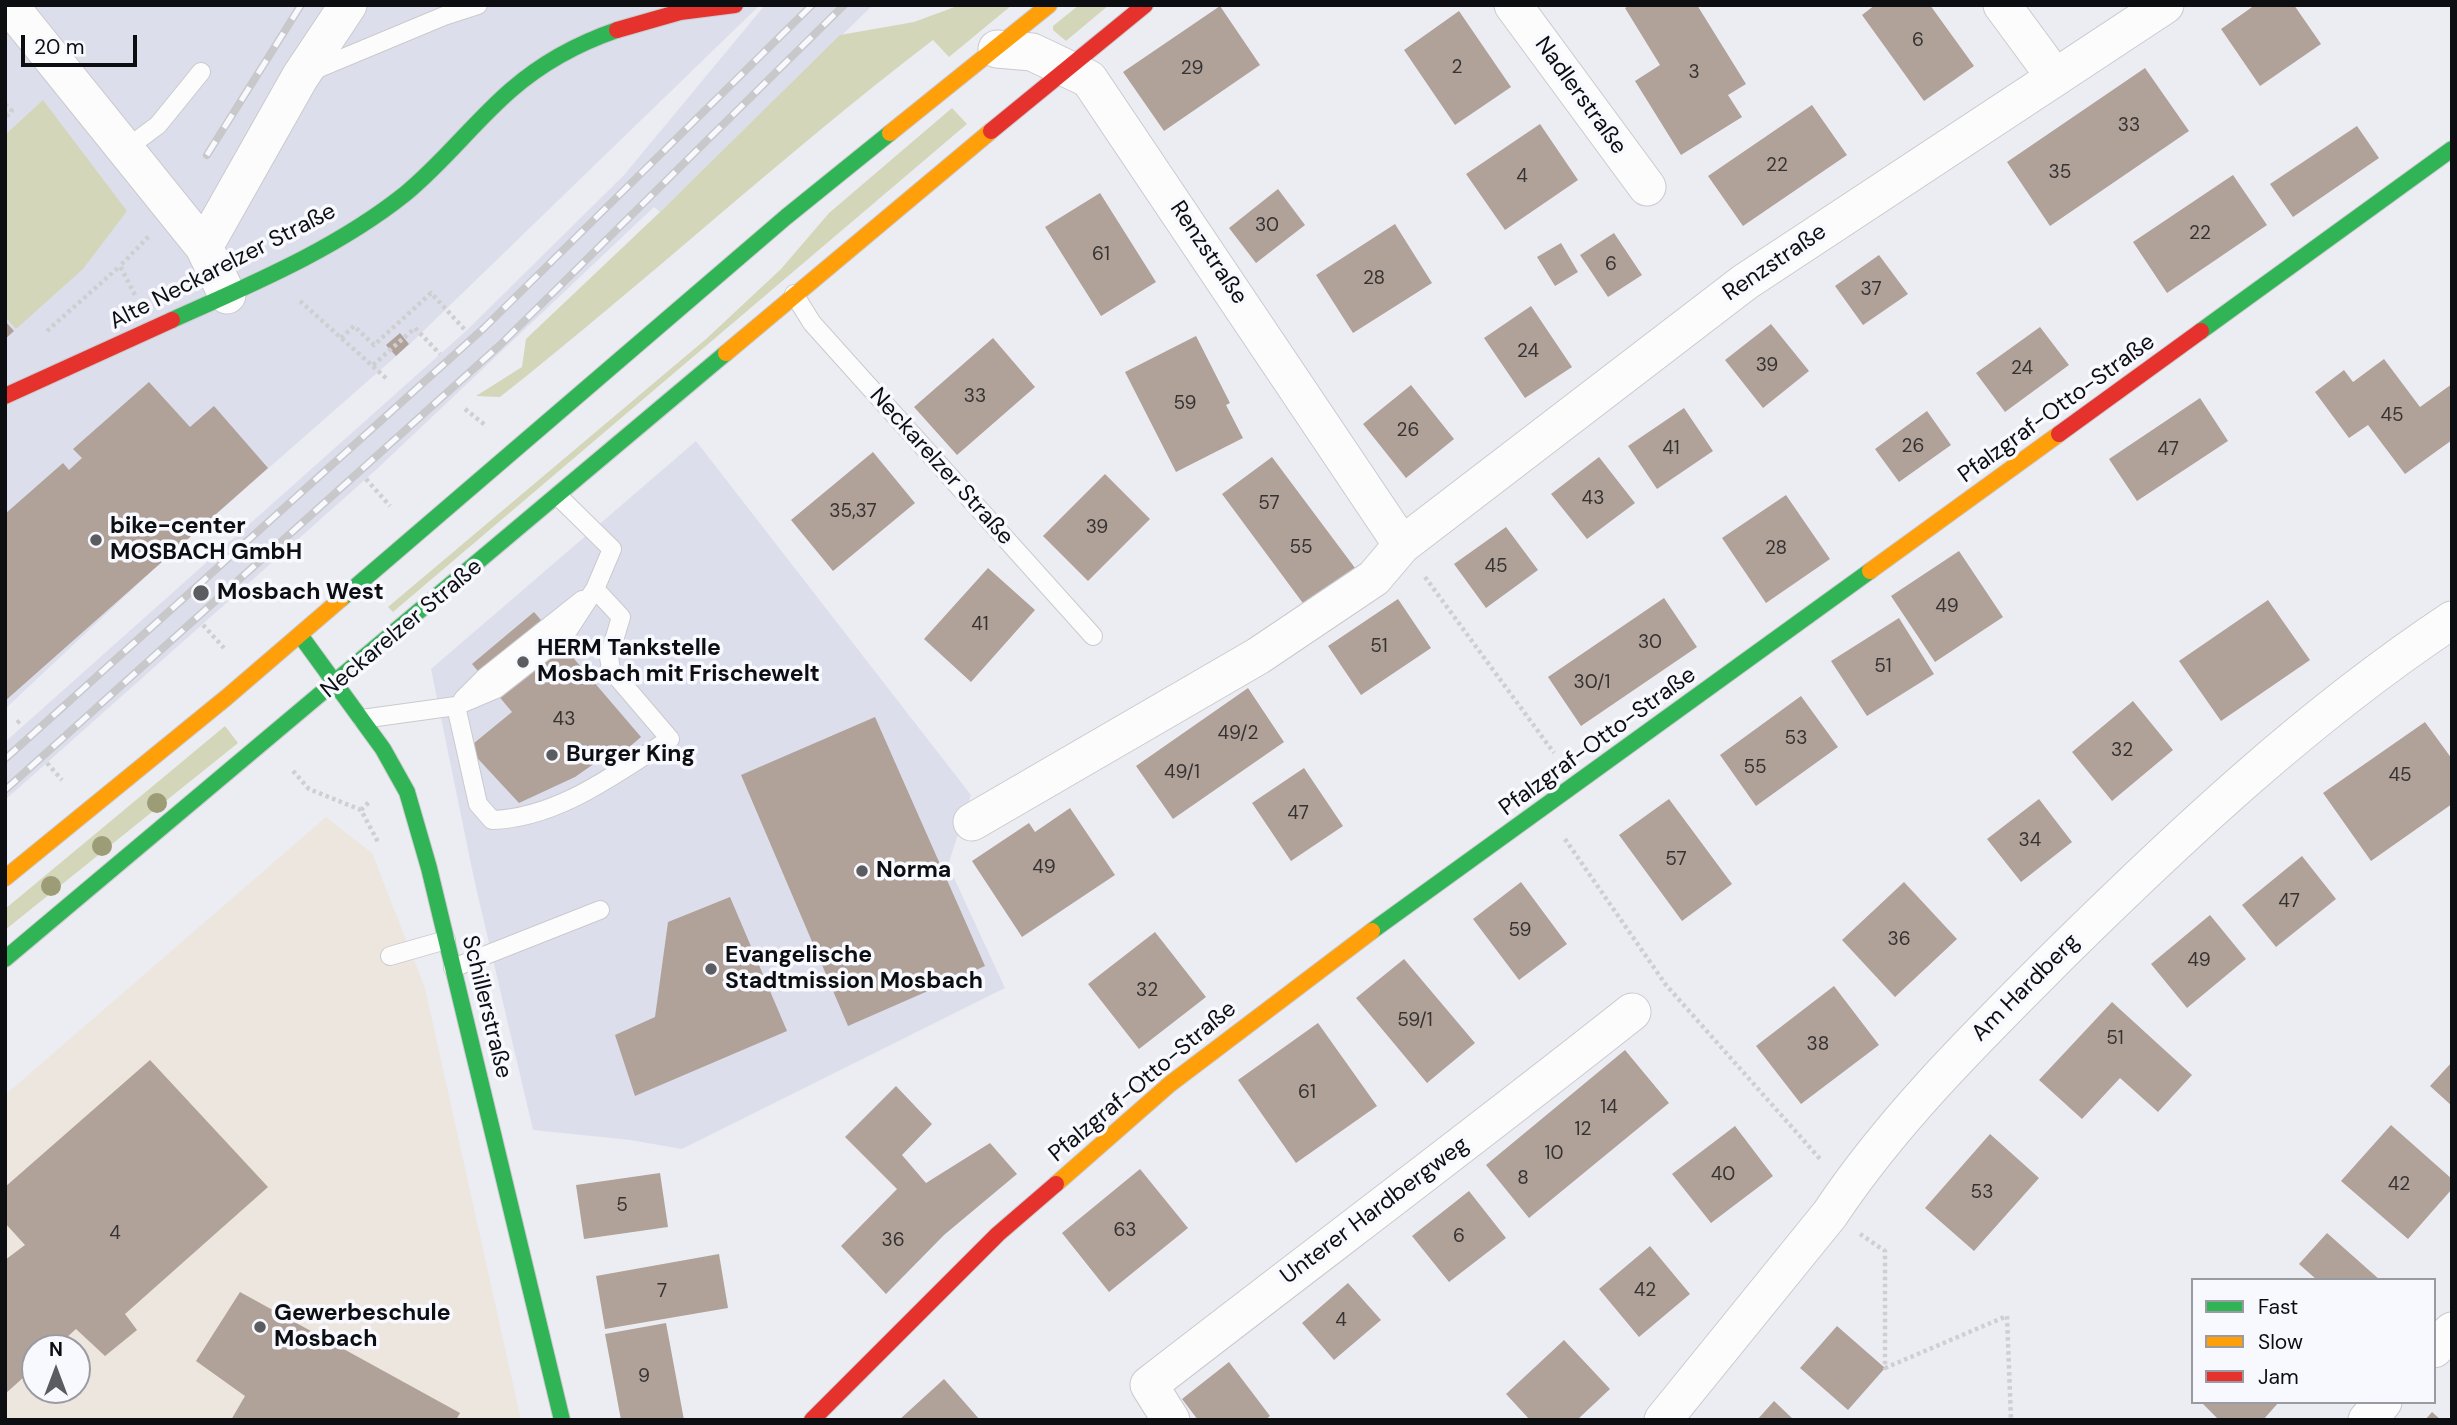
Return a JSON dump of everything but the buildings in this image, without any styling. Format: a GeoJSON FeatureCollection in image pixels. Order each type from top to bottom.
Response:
{"type":"FeatureCollection","features":[{"type":"Feature","properties":{"kind":"street"},"geometry":{"type":"LineString","coordinates":[[9,5],[123,151],[204,247],[227,295]]}},
{"type":"Feature","properties":{"kind":"street"},"geometry":{"type":"LineString","coordinates":[[204,247],[299,77],[348,5]]}},
{"type":"Feature","properties":{"kind":"street","name":"Alte Neckarelzer Straße"},"geometry":{"type":"LineString","coordinates":[[5,396],[154,330],[332,242],[413,187],[527,77],[575,46],[630,24],[685,9],[735,5]]}},
{"type":"Feature","properties":{"kind":"street"},"geometry":{"type":"LineString","coordinates":[[5,878],[299,635],[786,217],[1049,5]]}},
{"type":"Feature","properties":{"kind":"street","name":"Neckarelzer Straße"},"geometry":{"type":"LineString","coordinates":[[5,959],[337,685],[794,294],[1145,5]]}},
{"type":"Feature","properties":{"kind":"street","name":"Nadlerstraße"},"geometry":{"type":"LineString","coordinates":[[1513,5],[1647,187]]}},
{"type":"Feature","properties":{"kind":"street"},"geometry":{"type":"LineString","coordinates":[[2002,5],[2056,77]]}},
{"type":"Feature","properties":{"kind":"street","name":"Renzstraße"},"geometry":{"type":"LineString","coordinates":[[972,822],[1258,656],[1410,555],[1745,282],[2165,5]]}},
{"type":"Feature","properties":{"kind":"street","name":"Renzstraße"},"geometry":{"type":"LineString","coordinates":[[997,49],[1032,52],[1089,79],[1410,555]]}},
{"type":"Feature","properties":{"kind":"street","name":"Pfalzgraf-Otto-Straße"},"geometry":{"type":"LineString","coordinates":[[812,1420],[998,1234],[1170,1084],[1300,984],[2452,149]]}},
{"type":"Feature","properties":{"kind":"street","name":"Am Hardberg"},"geometry":{"type":"LineString","coordinates":[[1662,1420],[1962,1052],[2175,841],[2378,669],[2452,620]]}},
{"type":"Feature","properties":{"kind":"street","name":"Schillerstraße"},"geometry":{"type":"LineString","coordinates":[[299,635],[362,719],[407,792],[453,968],[562,1420]]}},
{"type":"Feature","properties":{"kind":"street","name":"Unterer Hardbergweg"},"geometry":{"type":"LineString","coordinates":[[1171,1420],[1149,1385],[1369,1213],[1492,1124],[1632,1012]]}},
{"type":"Feature","properties":{"kind":"street"},"geometry":{"type":"LineString","coordinates":[[2436,1347],[2452,1331]]}},
{"type":"Feature","properties":{"kind":"street"},"geometry":{"type":"LineString","coordinates":[[2367,1420],[2381,1404]]}},
{"type":"Feature","properties":{"kind":"lane"},"geometry":{"type":"LineString","coordinates":[[299,77],[444,16],[478,5]]}},
{"type":"Feature","properties":{"kind":"lane"},"geometry":{"type":"LineString","coordinates":[[123,151],[158,125],[201,72]]}},
{"type":"Feature","properties":{"kind":"lane","name":"Neckarelzer Straße"},"geometry":{"type":"LineString","coordinates":[[794,294],[812,323],[1093,636]]}},
{"type":"Feature","properties":{"kind":"lane"},"geometry":{"type":"LineString","coordinates":[[362,719],[456,706],[484,678],[595,589],[612,549],[558,496]]}},
{"type":"Feature","properties":{"kind":"lane"},"geometry":{"type":"LineString","coordinates":[[456,706],[478,804],[492,820],[519,819],[582,795],[670,739],[611,670],[609,657],[621,618],[595,589]]}},
{"type":"Feature","properties":{"kind":"lane"},"geometry":{"type":"LineString","coordinates":[[453,968],[600,910]]}},
{"type":"Feature","properties":{"kind":"lane"},"geometry":{"type":"LineString","coordinates":[[390,956],[446,940]]}},
{"type":"Feature","properties":{"kind":"path"},"geometry":{"type":"LineString","coordinates":[[5,104],[12,111],[5,118]]}},
{"type":"Feature","properties":{"kind":"path"},"geometry":{"type":"LineString","coordinates":[[41,336],[120,266],[174,211]]}},
{"type":"Feature","properties":{"kind":"path"},"geometry":{"type":"LineString","coordinates":[[120,266],[154,330]]}},
{"type":"Feature","properties":{"kind":"path"},"geometry":{"type":"LineString","coordinates":[[341,338],[354,326],[374,345],[430,293],[466,331]]}},
{"type":"Feature","properties":{"kind":"path"},"geometry":{"type":"LineString","coordinates":[[296,298],[387,379]]}},
{"type":"Feature","properties":{"kind":"path"},"geometry":{"type":"LineString","coordinates":[[373,365],[415,328],[440,354]]}},
{"type":"Feature","properties":{"kind":"path"},"geometry":{"type":"LineString","coordinates":[[466,409],[486,426]]}},
{"type":"Feature","properties":{"kind":"path"},"geometry":{"type":"LineString","coordinates":[[366,479],[390,507],[396,501]]}},
{"type":"Feature","properties":{"kind":"path"},"geometry":{"type":"LineString","coordinates":[[1410,555],[1577,785]]}},
{"type":"Feature","properties":{"kind":"path"},"geometry":{"type":"LineString","coordinates":[[203,625],[217,641]]}},
{"type":"Feature","properties":{"kind":"path"},"geometry":{"type":"LineString","coordinates":[[47,763],[67,786]]}},
{"type":"Feature","properties":{"kind":"path"},"geometry":{"type":"LineString","coordinates":[[1544,809],[1666,985],[1838,1202],[1885,1251],[1885,1368],[2007,1316],[2011,1420]]}},
{"type":"Feature","properties":{"kind":"shaded area"},"geometry":{"type":"Polygon","coordinates":[[[5,5],[760,5],[410,344],[156,567],[5,709],[5,5]]]}},
{"type":"Feature","properties":{"kind":"shaded area"},"geometry":{"type":"Polygon","coordinates":[[[765,5],[873,5],[660,212],[654,207],[377,469],[5,800],[5,742],[466,331],[624,175],[765,5]]]}},
{"type":"Feature","properties":{"kind":"shaded area"},"geometry":{"type":"Polygon","coordinates":[[[696,441],[971,795],[948,865],[1005,988],[682,1149],[630,1140],[533,1130],[474,879],[431,669],[696,441]]]}},
{"type":"Feature","properties":{"kind":"shaded area"},"geometry":{"type":"Polygon","coordinates":[[[326,817],[372,853],[425,988],[521,1420],[5,1420],[5,1095],[326,817]]]}},
{"type":"Feature","properties":{"kind":"green space"},"geometry":{"type":"Polygon","coordinates":[[[960,5],[1012,5],[949,57],[933,40],[500,397],[476,396],[522,367],[526,339],[840,35],[914,22],[960,5]]]}},
{"type":"Feature","properties":{"kind":"green space"},"geometry":{"type":"Polygon","coordinates":[[[1079,5],[1109,5],[1066,41],[1053,30],[1053,26],[1079,5]]]}},
{"type":"Feature","properties":{"kind":"green space"},"geometry":{"type":"Polygon","coordinates":[[[43,100],[127,211],[83,269],[16,329],[5,317],[5,135],[43,100]]]}},
{"type":"Feature","properties":{"kind":"green space"},"geometry":{"type":"Polygon","coordinates":[[[952,108],[967,124],[393,612],[388,607],[706,339],[781,269],[829,213],[952,108]]]}},
{"type":"Feature","properties":{"kind":"green space"},"geometry":{"type":"Polygon","coordinates":[[[225,726],[238,743],[5,930],[5,909],[225,726]]]}},
{"type":"Feature","properties":{"kind":"railway"},"geometry":{"type":"LineString","coordinates":[[207,155],[301,5]]}},
{"type":"Feature","properties":{"kind":"railway"},"geometry":{"type":"LineString","coordinates":[[5,759],[484,328],[812,5]]}},
{"type":"Feature","properties":{"kind":"railway"},"geometry":{"type":"LineString","coordinates":[[5,790],[500,345],[844,5]]}},
{"type":"Feature","properties":{"kind":"traffic: fast"},"geometry":{"type":"LineString","coordinates":[[172,320],[293,264],[351,232],[419,182],[497,102],[523,80],[561,55],[617,30]]}},
{"type":"Feature","properties":{"kind":"traffic: fast"},"geometry":{"type":"LineString","coordinates":[[341,599],[786,217],[890,133]]}},
{"type":"Feature","properties":{"kind":"traffic: fast"},"geometry":{"type":"LineString","coordinates":[[2201,331],[2452,149]]}},
{"type":"Feature","properties":{"kind":"traffic: fast"},"geometry":{"type":"LineString","coordinates":[[5,959],[726,353]]}},
{"type":"Feature","properties":{"kind":"traffic: fast"},"geometry":{"type":"LineString","coordinates":[[1372,931],[1870,571]]}},
{"type":"Feature","properties":{"kind":"traffic: fast"},"geometry":{"type":"LineString","coordinates":[[300,635],[383,749],[407,792],[429,868],[562,1420]]}},
{"type":"Feature","properties":{"kind":"traffic: slow"},"geometry":{"type":"LineString","coordinates":[[890,133],[1049,5]]}},
{"type":"Feature","properties":{"kind":"traffic: slow"},"geometry":{"type":"LineString","coordinates":[[726,353],[991,131]]}},
{"type":"Feature","properties":{"kind":"traffic: slow"},"geometry":{"type":"LineString","coordinates":[[1870,571],[2059,434]]}},
{"type":"Feature","properties":{"kind":"traffic: slow"},"geometry":{"type":"LineString","coordinates":[[5,878],[227,697],[341,599]]}},
{"type":"Feature","properties":{"kind":"traffic: slow"},"geometry":{"type":"LineString","coordinates":[[1056,1184],[1170,1084],[1372,931]]}},
{"type":"Feature","properties":{"kind":"traffic: jam"},"geometry":{"type":"LineString","coordinates":[[617,30],[680,12],[735,5]]}},
{"type":"Feature","properties":{"kind":"traffic: jam"},"geometry":{"type":"LineString","coordinates":[[991,131],[1145,5]]}},
{"type":"Feature","properties":{"kind":"traffic: jam"},"geometry":{"type":"LineString","coordinates":[[5,396],[172,320]]}},
{"type":"Feature","properties":{"kind":"traffic: jam"},"geometry":{"type":"LineString","coordinates":[[2059,434],[2201,331]]}},
{"type":"Feature","properties":{"kind":"traffic: jam"},"geometry":{"type":"LineString","coordinates":[[812,1420],[998,1234],[1056,1184]]}},
{"type":"Feature","properties":{"kind":"place","name":"bike-center MOSBACH GmbH"},"geometry":{"type":"Point","coordinates":[96,540]}},
{"type":"Feature","properties":{"kind":"place","name":"Mosbach West"},"geometry":{"type":"Point","coordinates":[201,593]}},
{"type":"Feature","properties":{"kind":"place","name":"HERM Tankstelle Mosbach mit Frischewelt"},"geometry":{"type":"Point","coordinates":[523,662]}},
{"type":"Feature","properties":{"kind":"place","name":"Burger King"},"geometry":{"type":"Point","coordinates":[552,755]}},
{"type":"Feature","properties":{"kind":"place","name":"Norma"},"geometry":{"type":"Point","coordinates":[862,871]}},
{"type":"Feature","properties":{"kind":"place","name":"Evangelische Stadtmission Mosbach"},"geometry":{"type":"Point","coordinates":[711,969]}},
{"type":"Feature","properties":{"kind":"place","name":"Gewerbeschule Mosbach"},"geometry":{"type":"Point","coordinates":[260,1327]}}]}
